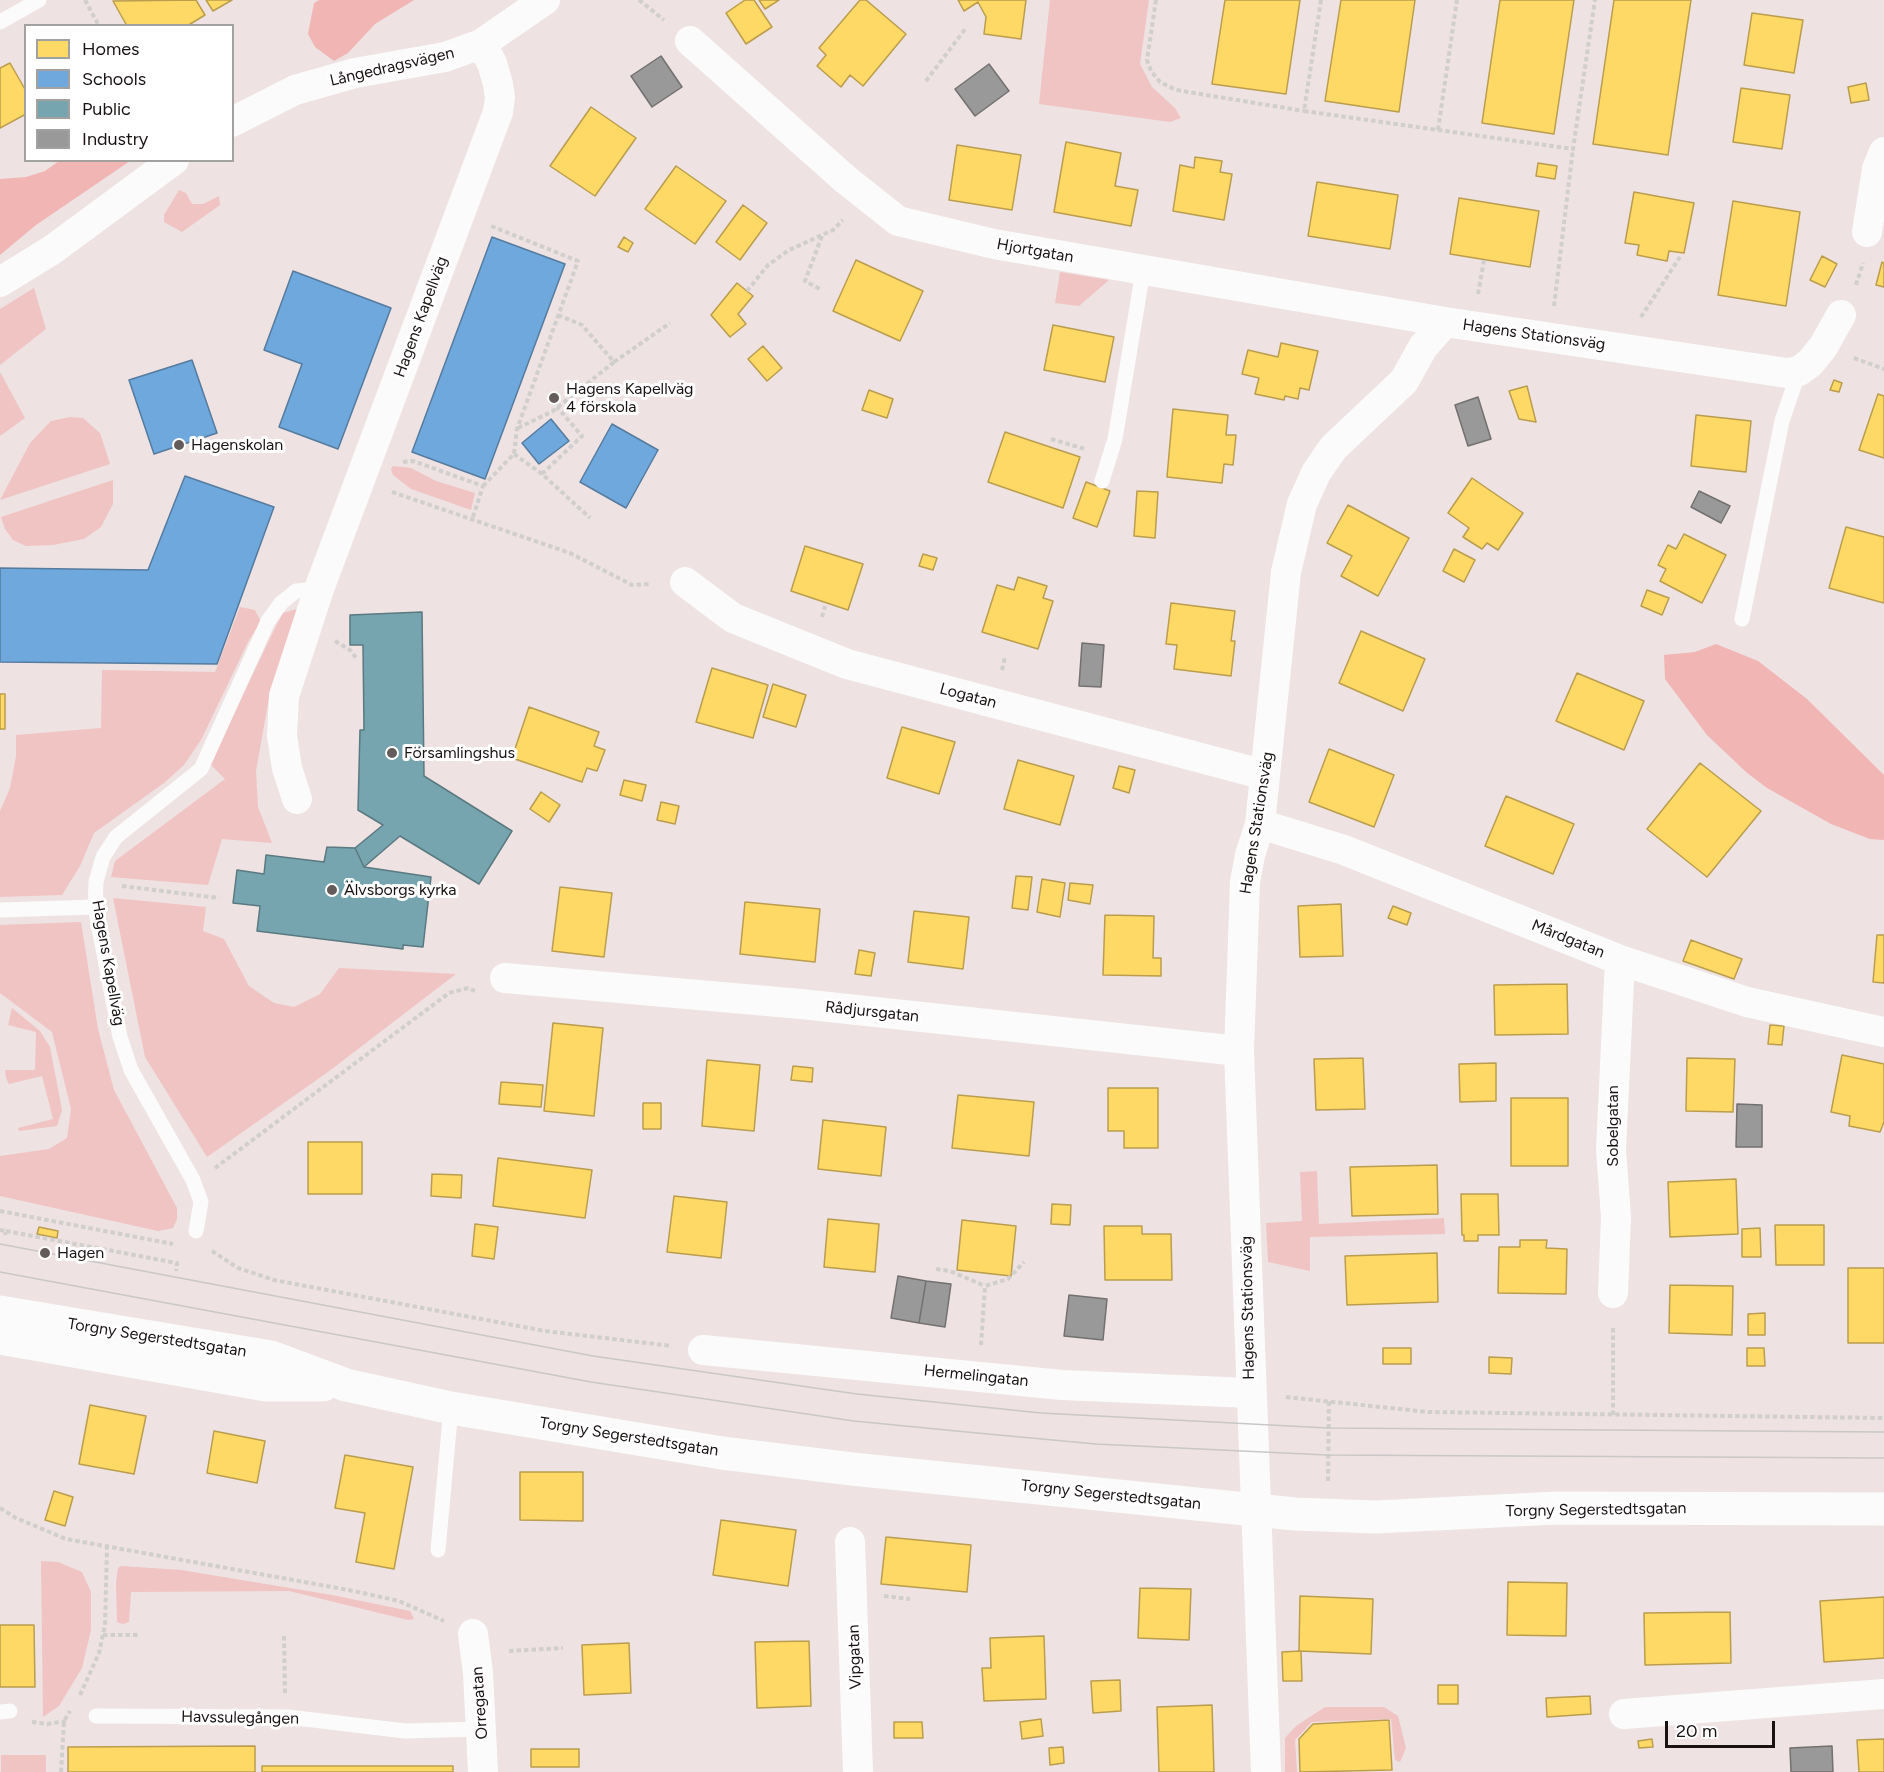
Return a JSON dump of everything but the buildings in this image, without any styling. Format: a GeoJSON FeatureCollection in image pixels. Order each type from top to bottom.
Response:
{"type":"FeatureCollection","features":[{"type":"Feature","properties":{"kind":"street","name":"Långedragsvägen"},"geometry":{"type":"LineString","coordinates":[[234,121],[296,90],[355,73],[445,57],[481,44],[545,0]]}},
{"type":"Feature","properties":{"kind":"street","name":"Hjortgatan"},"geometry":{"type":"LineString","coordinates":[[690,41],[866,196],[898,221],[954,237],[1445,322]]}},
{"type":"Feature","properties":{"kind":"street","name":"Hagens Kapellväg"},"geometry":{"type":"LineString","coordinates":[[297,799],[287,768],[282,736],[284,696],[319,589],[369,484],[460,214],[498,112],[500,98],[492,63],[481,44]]}},
{"type":"Feature","properties":{"kind":"street"},"geometry":{"type":"LineString","coordinates":[[1867,232],[1877,169],[1884,152]]}},
{"type":"Feature","properties":{"kind":"street"},"geometry":{"type":"LineString","coordinates":[[0,282],[52,250],[171,162]]}},
{"type":"Feature","properties":{"kind":"street"},"geometry":{"type":"LineString","coordinates":[[1799,371],[1810,363],[1823,347],[1841,315]]}},
{"type":"Feature","properties":{"kind":"street","name":"Hagens Stationsväg"},"geometry":{"type":"LineString","coordinates":[[1266,1772],[1250,1393],[1239,1051],[1245,882],[1250,855],[1260,824],[1286,572],[1302,504],[1316,473],[1333,448],[1404,381],[1423,347],[1445,322],[1787,373],[1799,371]]}},
{"type":"Feature","properties":{"kind":"street","name":"Logatan"},"geometry":{"type":"LineString","coordinates":[[685,582],[733,618],[847,664],[1265,775]]}},
{"type":"Feature","properties":{"kind":"street","name":"Mårdgatan"},"geometry":{"type":"LineString","coordinates":[[1260,824],[1344,850],[1620,960],[1747,1002],[1884,1032]]}},
{"type":"Feature","properties":{"kind":"street","name":"Sobelgatan"},"geometry":{"type":"LineString","coordinates":[[1613,1293],[1616,1217],[1611,1150],[1620,960]]}},
{"type":"Feature","properties":{"kind":"street","name":"Rådjursgatan"},"geometry":{"type":"LineString","coordinates":[[494,986],[801,1004],[1239,1051]]}},
{"type":"Feature","properties":{"kind":"street","name":"Torgny Segerstedtsgatan"},"geometry":{"type":"LineString","coordinates":[[0,1312],[271,1357],[346,1385],[452,1408],[722,1453],[1256,1511],[1343,1516],[1557,1508],[1884,1509]]}},
{"type":"Feature","properties":{"kind":"street","name":"Torgny Segerstedtsgatan"},"geometry":{"type":"LineString","coordinates":[[0,1338],[266,1385],[346,1385]]}},
{"type":"Feature","properties":{"kind":"street","name":"Hermelingatan"},"geometry":{"type":"LineString","coordinates":[[703,1350],[1062,1384],[1250,1393]]}},
{"type":"Feature","properties":{"kind":"street","name":"Vipgatan"},"geometry":{"type":"LineString","coordinates":[[850,1542],[858,1772]]}},
{"type":"Feature","properties":{"kind":"street","name":"Orregatan"},"geometry":{"type":"LineString","coordinates":[[473,1634],[483,1729],[483,1772]]}},
{"type":"Feature","properties":{"kind":"street"},"geometry":{"type":"LineString","coordinates":[[1624,1714],[1884,1694]]}},
{"type":"Feature","properties":{"kind":"lane"},"geometry":{"type":"LineString","coordinates":[[0,22],[39,0]]}},
{"type":"Feature","properties":{"kind":"lane"},"geometry":{"type":"LineString","coordinates":[[1102,481],[1110,456],[1143,271]]}},
{"type":"Feature","properties":{"kind":"lane"},"geometry":{"type":"LineString","coordinates":[[1742,619],[1782,421],[1799,371]]}},
{"type":"Feature","properties":{"kind":"lane","name":"Hagens Kapellväg"},"geometry":{"type":"LineString","coordinates":[[196,1231],[201,1202],[193,1180],[131,1070],[120,1037],[95,907],[96,882],[103,857],[116,837],[201,769],[268,621],[281,603],[296,591],[319,589]]}},
{"type":"Feature","properties":{"kind":"lane"},"geometry":{"type":"LineString","coordinates":[[0,910],[95,907]]}},
{"type":"Feature","properties":{"kind":"lane"},"geometry":{"type":"LineString","coordinates":[[438,1550],[452,1408]]}},
{"type":"Feature","properties":{"kind":"lane","name":"Havssulegången"},"geometry":{"type":"LineString","coordinates":[[96,1716],[288,1717],[405,1731],[483,1729]]}},
{"type":"Feature","properties":{"kind":"path"},"geometry":{"type":"LineString","coordinates":[[85,0],[98,24]]}},
{"type":"Feature","properties":{"kind":"path"},"geometry":{"type":"LineString","coordinates":[[1156,0],[1147,60],[1151,71],[1160,82],[1176,90],[1304,111],[1573,149]]}},
{"type":"Feature","properties":{"kind":"path"},"geometry":{"type":"LineString","coordinates":[[1304,111],[1321,0]]}},
{"type":"Feature","properties":{"kind":"path"},"geometry":{"type":"LineString","coordinates":[[1438,130],[1457,0]]}},
{"type":"Feature","properties":{"kind":"path"},"geometry":{"type":"LineString","coordinates":[[1550,336],[1573,149],[1595,0]]}},
{"type":"Feature","properties":{"kind":"path"},"geometry":{"type":"LineString","coordinates":[[926,81],[966,28]]}},
{"type":"Feature","properties":{"kind":"path"},"geometry":{"type":"LineString","coordinates":[[747,291],[768,265],[789,250],[833,230],[866,196]]}},
{"type":"Feature","properties":{"kind":"path"},"geometry":{"type":"LineString","coordinates":[[460,214],[578,261],[518,429],[514,454],[483,486],[472,520]]}},
{"type":"Feature","properties":{"kind":"path"},"geometry":{"type":"LineString","coordinates":[[1841,315],[1863,264],[1867,232]]}},
{"type":"Feature","properties":{"kind":"path"},"geometry":{"type":"LineString","coordinates":[[822,234],[805,280],[822,290]]}},
{"type":"Feature","properties":{"kind":"path"},"geometry":{"type":"LineString","coordinates":[[1627,348],[1636,326],[1680,257]]}},
{"type":"Feature","properties":{"kind":"path"},"geometry":{"type":"LineString","coordinates":[[558,315],[582,325],[614,362]]}},
{"type":"Feature","properties":{"kind":"path"},"geometry":{"type":"LineString","coordinates":[[518,429],[557,407],[614,362],[670,323]]}},
{"type":"Feature","properties":{"kind":"path"},"geometry":{"type":"LineString","coordinates":[[542,474],[582,436],[557,407]]}},
{"type":"Feature","properties":{"kind":"path"},"geometry":{"type":"LineString","coordinates":[[1051,439],[1110,456]]}},
{"type":"Feature","properties":{"kind":"path"},"geometry":{"type":"LineString","coordinates":[[514,454],[542,474],[590,518]]}},
{"type":"Feature","properties":{"kind":"path"},"geometry":{"type":"LineString","coordinates":[[483,486],[413,461],[393,463],[369,484],[570,553],[632,585],[685,582]]}},
{"type":"Feature","properties":{"kind":"path"},"geometry":{"type":"LineString","coordinates":[[327,636],[350,650],[357,659]]}},
{"type":"Feature","properties":{"kind":"path"},"geometry":{"type":"LineString","coordinates":[[96,882],[219,898]]}},
{"type":"Feature","properties":{"kind":"path"},"geometry":{"type":"LineString","coordinates":[[193,1180],[214,1169],[449,993],[468,988],[494,986]]}},
{"type":"Feature","properties":{"kind":"path"},"geometry":{"type":"LineString","coordinates":[[0,1211],[163,1244],[178,1244],[196,1231],[216,1255],[238,1268],[274,1280],[545,1331],[703,1350]]}},
{"type":"Feature","properties":{"kind":"path"},"geometry":{"type":"LineString","coordinates":[[0,1230],[5,1233],[177,1263],[176,1271]]}},
{"type":"Feature","properties":{"kind":"path"},"geometry":{"type":"LineString","coordinates":[[936,1269],[950,1271],[986,1286],[1008,1279],[1024,1262]]}},
{"type":"Feature","properties":{"kind":"path"},"geometry":{"type":"LineString","coordinates":[[979,1376],[986,1286]]}},
{"type":"Feature","properties":{"kind":"path"},"geometry":{"type":"LineString","coordinates":[[1612,1415],[1613,1293]]}},
{"type":"Feature","properties":{"kind":"path"},"geometry":{"type":"LineString","coordinates":[[1250,1393],[1428,1412],[1884,1418]]}},
{"type":"Feature","properties":{"kind":"path"},"geometry":{"type":"LineString","coordinates":[[1329,1401],[1328,1485],[1344,1486],[1343,1516]]}},
{"type":"Feature","properties":{"kind":"path"},"geometry":{"type":"LineString","coordinates":[[0,1508],[16,1518],[66,1539],[399,1601],[473,1634],[497,1652],[563,1647]]}},
{"type":"Feature","properties":{"kind":"path"},"geometry":{"type":"LineString","coordinates":[[78,1698],[99,1653],[103,1635],[107,1547]]}},
{"type":"Feature","properties":{"kind":"path"},"geometry":{"type":"LineString","coordinates":[[103,1635],[138,1635]]}},
{"type":"Feature","properties":{"kind":"path"},"geometry":{"type":"LineString","coordinates":[[284,1636],[288,1717]]}},
{"type":"Feature","properties":{"kind":"path"},"geometry":{"type":"LineString","coordinates":[[62,1772],[64,1721],[73,1706]]}},
{"type":"Feature","properties":{"kind":"path"},"geometry":{"type":"LineString","coordinates":[[5,1712],[35,1723],[96,1716]]}},
{"type":"Feature","properties":{"kind":"shaded area"},"geometry":{"type":"Polygon","coordinates":[[[319,0],[414,0],[375,24],[348,53],[334,61],[315,47],[308,34],[314,3],[319,0]]]}},
{"type":"Feature","properties":{"kind":"shaded area"},"geometry":{"type":"Polygon","coordinates":[[[1050,0],[1149,0],[1140,64],[1152,87],[1175,108],[1181,118],[1170,122],[1039,104],[1050,0]]]}},
{"type":"Feature","properties":{"kind":"shaded area"},"geometry":{"type":"Polygon","coordinates":[[[58,162],[129,162],[36,225],[0,255],[0,179],[26,177],[45,171],[58,162]]]}},
{"type":"Feature","properties":{"kind":"shaded area"},"geometry":{"type":"Polygon","coordinates":[[[179,190],[186,193],[192,204],[203,204],[219,196],[220,205],[182,232],[164,222],[164,215],[179,190]]]}},
{"type":"Feature","properties":{"kind":"shaded area"},"geometry":{"type":"Polygon","coordinates":[[[1060,272],[1109,280],[1079,306],[1055,303],[1060,272]]]}},
{"type":"Feature","properties":{"kind":"shaded area"},"geometry":{"type":"Polygon","coordinates":[[[34,288],[46,329],[0,365],[0,309],[34,288]]]}},
{"type":"Feature","properties":{"kind":"shaded area"},"geometry":{"type":"Polygon","coordinates":[[[0,372],[25,418],[0,436],[0,372]]]}},
{"type":"Feature","properties":{"kind":"shaded area"},"geometry":{"type":"Polygon","coordinates":[[[70,417],[83,418],[100,433],[110,464],[0,500],[30,443],[51,421],[70,417]]]}},
{"type":"Feature","properties":{"kind":"shaded area"},"geometry":{"type":"Polygon","coordinates":[[[393,466],[411,468],[436,481],[475,493],[471,510],[411,489],[393,475],[391,469],[393,466]]]}},
{"type":"Feature","properties":{"kind":"shaded area"},"geometry":{"type":"Polygon","coordinates":[[[113,480],[113,504],[101,527],[84,539],[53,545],[26,546],[13,540],[5,529],[1,517],[113,480]]]}},
{"type":"Feature","properties":{"kind":"shaded area"},"geometry":{"type":"Polygon","coordinates":[[[240,607],[255,610],[261,622],[249,640],[201,740],[184,765],[164,783],[94,833],[80,866],[62,895],[0,897],[0,811],[10,788],[16,756],[16,735],[101,728],[102,670],[215,672],[240,607]]]}},
{"type":"Feature","properties":{"kind":"shaded area"},"geometry":{"type":"Polygon","coordinates":[[[300,608],[270,692],[256,771],[258,807],[272,843],[222,839],[208,885],[111,877],[115,861],[225,779],[210,764],[283,613],[300,608]]]}},
{"type":"Feature","properties":{"kind":"shaded area"},"geometry":{"type":"Polygon","coordinates":[[[1716,644],[1758,661],[1807,699],[1884,775],[1884,840],[1870,839],[1831,824],[1767,788],[1746,772],[1707,735],[1665,679],[1664,655],[1695,652],[1716,644]]]}},
{"type":"Feature","properties":{"kind":"shaded area"},"geometry":{"type":"Polygon","coordinates":[[[113,898],[206,907],[203,931],[224,939],[249,986],[274,1003],[294,1007],[320,994],[339,968],[456,974],[328,1072],[207,1157],[145,1057],[113,898]]]}},
{"type":"Feature","properties":{"kind":"shaded area"},"geometry":{"type":"Polygon","coordinates":[[[81,922],[98,1029],[114,1090],[177,1208],[177,1219],[173,1228],[158,1231],[0,1196],[0,1156],[49,1149],[67,1138],[71,1109],[52,1032],[0,993],[0,925],[81,922]]]}},
{"type":"Feature","properties":{"kind":"shaded area"},"geometry":{"type":"Polygon","coordinates":[[[12,1008],[40,1031],[50,1047],[62,1110],[57,1126],[19,1131],[18,1128],[53,1119],[42,1076],[9,1084],[6,1078],[5,1070],[35,1070],[36,1032],[8,1025],[12,1008]]]}},
{"type":"Feature","properties":{"kind":"shaded area"},"geometry":{"type":"Polygon","coordinates":[[[1317,1171],[1319,1224],[1444,1218],[1445,1234],[1310,1237],[1310,1271],[1268,1262],[1266,1223],[1302,1221],[1300,1172],[1317,1171]]]}},
{"type":"Feature","properties":{"kind":"shaded area"},"geometry":{"type":"Polygon","coordinates":[[[41,1561],[58,1562],[82,1572],[91,1592],[91,1630],[82,1668],[59,1706],[43,1717],[41,1561]]]}},
{"type":"Feature","properties":{"kind":"shaded area"},"geometry":{"type":"Polygon","coordinates":[[[121,1566],[181,1570],[332,1595],[410,1611],[414,1619],[408,1620],[289,1591],[131,1592],[129,1622],[123,1624],[117,1622],[116,1583],[118,1568],[121,1566]]]}},
{"type":"Feature","properties":{"kind":"shaded area"},"geometry":{"type":"Polygon","coordinates":[[[1325,1707],[1384,1707],[1398,1716],[1406,1748],[1400,1762],[1395,1760],[1391,1719],[1312,1722],[1295,1740],[1297,1772],[1285,1772],[1285,1738],[1296,1726],[1325,1707]]]}},
{"type":"Feature","properties":{"kind":"shaded area"},"geometry":{"type":"Polygon","coordinates":[[[1,1755],[46,1755],[46,1772],[1,1772],[1,1755]]]}},
{"type":"Feature","properties":{"kind":"tram line"},"geometry":{"type":"LineString","coordinates":[[0,1244],[593,1356],[857,1394],[1041,1413],[1328,1428],[1884,1432]]}},
{"type":"Feature","properties":{"kind":"tram line"},"geometry":{"type":"LineString","coordinates":[[0,1272],[591,1382],[854,1421],[1096,1444],[1326,1455],[1884,1458]]}},
{"type":"Feature","properties":{"kind":"place","name":"Hagens Kapellväg 4 förskola"},"geometry":{"type":"Point","coordinates":[554,398]}},
{"type":"Feature","properties":{"kind":"place","name":"Hagenskolan"},"geometry":{"type":"Point","coordinates":[179,445]}},
{"type":"Feature","properties":{"kind":"place","name":"Församlingshus"},"geometry":{"type":"Point","coordinates":[392,753]}},
{"type":"Feature","properties":{"kind":"place","name":"Älvsborgs kyrka"},"geometry":{"type":"Point","coordinates":[332,890]}},
{"type":"Feature","properties":{"kind":"place","name":"Hagen"},"geometry":{"type":"Point","coordinates":[45,1253]}}]}
